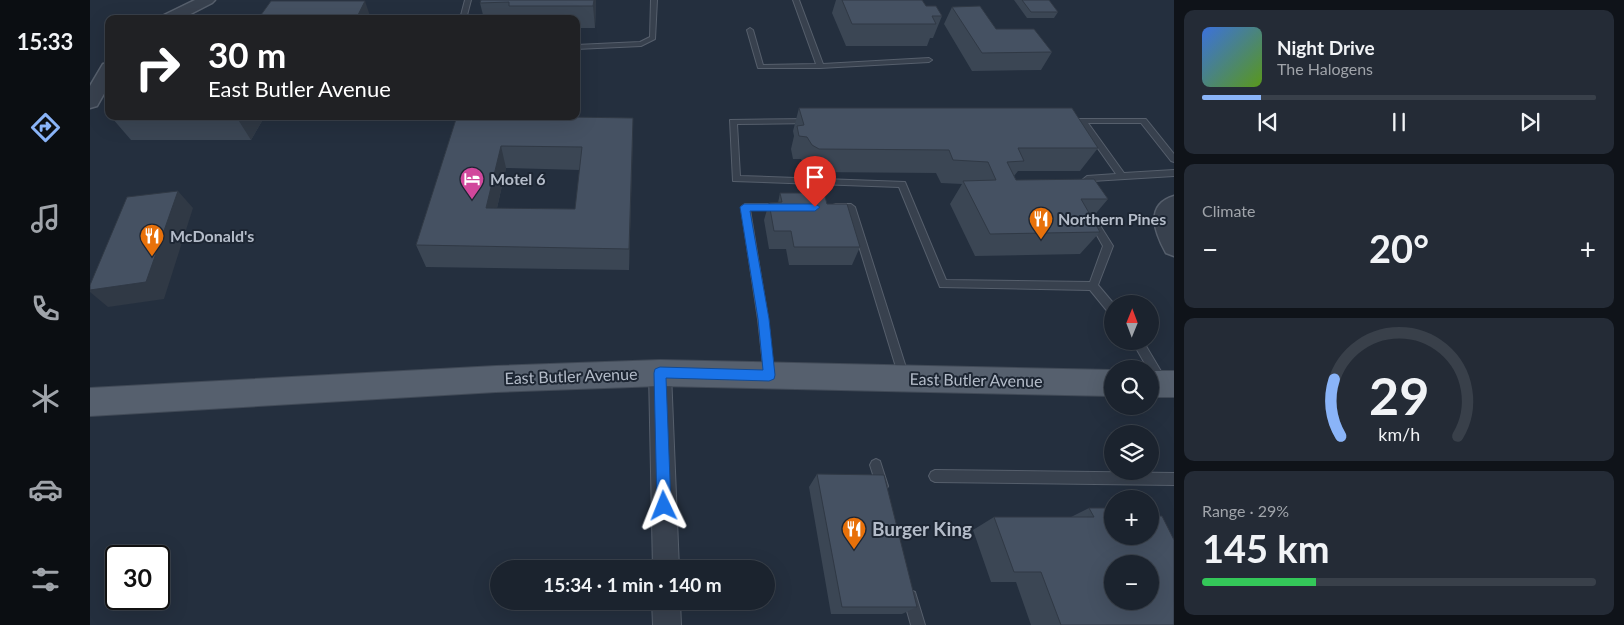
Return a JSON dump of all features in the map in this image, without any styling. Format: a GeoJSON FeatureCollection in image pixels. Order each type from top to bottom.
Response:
{"type":"FeatureCollection","features":[{"type":"Feature","properties":{"kind":"main road","name":"East Butler Avenue"},"geometry":{"type":"LineString","coordinates":[[90,402],[496,379],[660,373],[1104,383]]}},
{"type":"Feature","properties":{"kind":"street"},"geometry":{"type":"LineString","coordinates":[[176,15],[206,0]]}},
{"type":"Feature","properties":{"kind":"street"},"geometry":{"type":"LineString","coordinates":[[90,102],[105,75]]}},
{"type":"Feature","properties":{"kind":"street"},"geometry":{"type":"LineString","coordinates":[[1174,204],[1169,207],[1165,216],[1165,228],[1174,247]]}},
{"type":"Feature","properties":{"kind":"street"},"geometry":{"type":"LineString","coordinates":[[660,373],[666,560]]}},
{"type":"Feature","properties":{"kind":"street"},"geometry":{"type":"LineString","coordinates":[[666,610],[667,625]]}},
{"type":"Feature","properties":{"kind":"lane"},"geometry":{"type":"LineString","coordinates":[[465,15],[468,0]]}},
{"type":"Feature","properties":{"kind":"lane"},"geometry":{"type":"LineString","coordinates":[[580,47],[641,44],[653,38],[654,0]]}},
{"type":"Feature","properties":{"kind":"lane"},"geometry":{"type":"LineString","coordinates":[[796,0],[820,66]]}},
{"type":"Feature","properties":{"kind":"lane"},"geometry":{"type":"LineString","coordinates":[[750,30],[760,67],[929,60]]}},
{"type":"Feature","properties":{"kind":"lane"},"geometry":{"type":"LineString","coordinates":[[822,121],[733,122],[736,179],[902,184],[943,284],[1093,286],[1104,299]]}},
{"type":"Feature","properties":{"kind":"lane"},"geometry":{"type":"LineString","coordinates":[[1062,121],[1143,121],[1174,159]]}},
{"type":"Feature","properties":{"kind":"lane"},"geometry":{"type":"LineString","coordinates":[[1082,121],[1122,176]]}},
{"type":"Feature","properties":{"kind":"lane"},"geometry":{"type":"LineString","coordinates":[[1079,200],[1074,192],[1090,178],[1174,173]]}},
{"type":"Feature","properties":{"kind":"lane"},"geometry":{"type":"LineString","coordinates":[[769,375],[763,319],[744,207],[793,207]]}},
{"type":"Feature","properties":{"kind":"lane"},"geometry":{"type":"LineString","coordinates":[[822,207],[851,207],[905,378]]}},
{"type":"Feature","properties":{"kind":"lane"},"geometry":{"type":"LineString","coordinates":[[1089,215],[1108,246],[1093,286]]}},
{"type":"Feature","properties":{"kind":"lane"},"geometry":{"type":"LineString","coordinates":[[1141,350],[1162,384]]}},
{"type":"Feature","properties":{"kind":"lane"},"geometry":{"type":"LineString","coordinates":[[876,465],[886,503]]}},
{"type":"Feature","properties":{"kind":"lane"},"geometry":{"type":"LineString","coordinates":[[936,476],[1174,479]]}},
{"type":"Feature","properties":{"kind":"lane"},"geometry":{"type":"LineString","coordinates":[[908,587],[918,625]]}},
{"type":"Feature","properties":{"kind":"building"},"geometry":{"type":"Polygon","coordinates":[[[481,0],[594,0],[593,6],[509,6],[509,2],[480,3],[481,0]]]}},
{"type":"Feature","properties":{"kind":"building"},"geometry":{"type":"Polygon","coordinates":[[[842,0],[922,0],[926,6],[936,6],[942,16],[932,16],[936,24],[852,24],[842,0]]]}},
{"type":"Feature","properties":{"kind":"building"},"geometry":{"type":"Polygon","coordinates":[[[1022,0],[1049,0],[1058,12],[1031,12],[1022,0]]]}},
{"type":"Feature","properties":{"kind":"building"},"geometry":{"type":"Polygon","coordinates":[[[271,1],[365,1],[358,15],[261,15],[271,1]]]}},
{"type":"Feature","properties":{"kind":"building"},"geometry":{"type":"Polygon","coordinates":[[[980,6],[996,29],[1034,29],[1052,52],[982,53],[952,7],[980,6]]]}},
{"type":"Feature","properties":{"kind":"building"},"geometry":{"type":"Polygon","coordinates":[[[799,108],[1072,108],[1098,148],[1018,148],[1024,161],[1007,162],[1016,180],[1094,179],[1108,199],[1081,199],[1100,232],[990,234],[963,181],[996,180],[988,162],[953,160],[949,150],[819,149],[812,145],[807,137],[799,136],[797,126],[804,125],[799,108]]]}},
{"type":"Feature","properties":{"kind":"building","name":"Motel 6"},"geometry":{"type":"Polygon","coordinates":[[[633,118],[629,249],[416,245],[456,120],[633,118]],[[501,146],[486,208],[575,209],[582,147],[501,146]]]}},
{"type":"Feature","properties":{"kind":"building"},"geometry":{"type":"Polygon","coordinates":[[[178,191],[146,282],[90,290],[90,285],[127,197],[178,191]]]}},
{"type":"Feature","properties":{"kind":"building"},"geometry":{"type":"Polygon","coordinates":[[[780,193],[824,193],[827,204],[847,204],[860,247],[794,247],[791,231],[774,231],[769,203],[782,202],[780,193]]]}},
{"type":"Feature","properties":{"kind":"building","name":"Burger King"},"geometry":{"type":"Polygon","coordinates":[[[817,474],[884,475],[917,607],[842,607],[817,474]]]}},
{"type":"Feature","properties":{"kind":"building"},"geometry":{"type":"Polygon","coordinates":[[[1089,508],[1104,508],[1104,545],[1159,545],[1159,516],[1162,516],[1174,540],[1174,625],[1061,625],[1041,572],[1014,572],[994,517],[1094,517],[1089,508]]]}},
{"type":"Feature","properties":{"kind":"place","name":"Motel 6"},"geometry":{"type":"Point","coordinates":[472,200]}},
{"type":"Feature","properties":{"kind":"place","name":"Northern Pines"},"geometry":{"type":"Point","coordinates":[1041,240]}},
{"type":"Feature","properties":{"kind":"place","name":"McDonald's"},"geometry":{"type":"Point","coordinates":[152,257]}},
{"type":"Feature","properties":{"kind":"place","name":"Burger King"},"geometry":{"type":"Point","coordinates":[854,550]}},
{"type":"Feature","properties":{"kind":"route"},"geometry":{"type":"LineString","coordinates":[[664,506],[660,373],[769,375],[763,319],[744,207],[815,207]]}}]}
